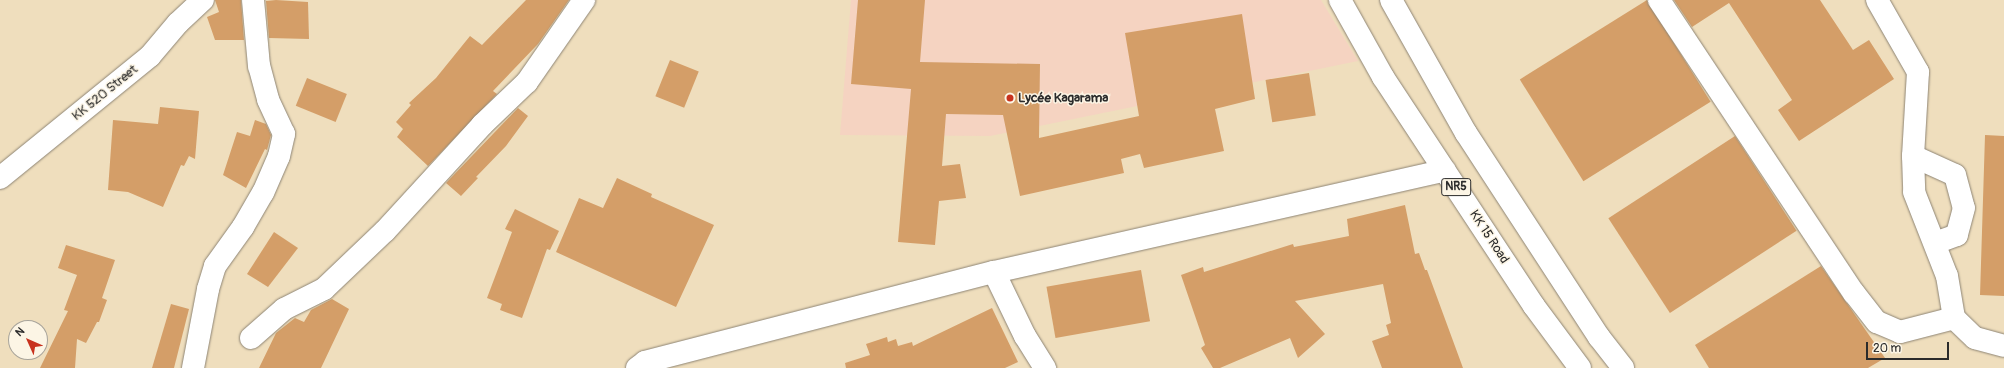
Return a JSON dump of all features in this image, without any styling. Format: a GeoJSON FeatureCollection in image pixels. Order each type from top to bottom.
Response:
{"type":"FeatureCollection","features":[{"type":"Feature","properties":{"kind":"main road","name":"KK 520 Street"},"geometry":{"type":"LineString","coordinates":[[0,178],[150,56],[178,23],[203,0]]}},
{"type":"Feature","properties":{"kind":"main road"},"geometry":{"type":"LineString","coordinates":[[193,368],[208,289],[215,266],[243,227],[263,192],[279,156],[284,134],[268,99],[259,66],[253,0]]}},
{"type":"Feature","properties":{"kind":"main road"},"geometry":{"type":"LineString","coordinates":[[251,338],[284,309],[324,289],[385,231],[477,131],[527,82],[584,0]]}},
{"type":"Feature","properties":{"kind":"main road","name":"KK 15 Road"},"geometry":{"type":"LineString","coordinates":[[1340,0],[1384,77],[1534,306],[1580,368]]}},
{"type":"Feature","properties":{"kind":"main road"},"geometry":{"type":"LineString","coordinates":[[1391,0],[1466,133],[1599,337],[1624,368]]}},
{"type":"Feature","properties":{"kind":"main road"},"geometry":{"type":"LineString","coordinates":[[1659,0],[1854,293],[1877,322],[1900,332],[1954,318]]}},
{"type":"Feature","properties":{"kind":"main road"},"geometry":{"type":"LineString","coordinates":[[1877,0],[1918,72],[1912,156],[1914,192],[1947,276],[1954,318],[1975,338],[2004,346]]}},
{"type":"Feature","properties":{"kind":"main road"},"geometry":{"type":"LineString","coordinates":[[1912,156],[1955,175],[1964,208],[1957,235],[1935,244]]}},
{"type":"Feature","properties":{"kind":"main road"},"geometry":{"type":"LineString","coordinates":[[637,368],[645,362],[994,272],[1445,170]]}},
{"type":"Feature","properties":{"kind":"main road"},"geometry":{"type":"LineString","coordinates":[[994,272],[1025,336],[1045,368]]}},
{"type":"Feature","properties":{"kind":"shaded area","name":"Lycée Kagarama"},"geometry":{"type":"Polygon","coordinates":[[[851,0],[1321,0],[1358,61],[990,136],[840,135],[851,0]]]}},
{"type":"Feature","properties":{"kind":"building"},"geometry":{"type":"Polygon","coordinates":[[[215,0],[241,0],[244,40],[215,40],[207,17],[219,12],[215,0]]]}},
{"type":"Feature","properties":{"kind":"building"},"geometry":{"type":"Polygon","coordinates":[[[276,0],[308,2],[309,39],[269,38],[266,1],[276,0]]]}},
{"type":"Feature","properties":{"kind":"building"},"geometry":{"type":"Polygon","coordinates":[[[526,0],[569,0],[538,44],[493,91],[497,94],[428,166],[397,137],[403,129],[396,122],[411,105],[409,103],[436,78],[470,36],[482,45],[526,0]]]}},
{"type":"Feature","properties":{"kind":"building"},"geometry":{"type":"Polygon","coordinates":[[[858,0],[925,0],[920,62],[1040,64],[1039,138],[1139,116],[1125,33],[1242,14],[1255,99],[1215,109],[1224,151],[1144,168],[1140,154],[1121,159],[1124,173],[1020,196],[1003,115],[946,114],[942,166],[960,164],[966,198],[939,201],[935,245],[898,242],[911,89],[851,84],[858,0]]]}},
{"type":"Feature","properties":{"kind":"building"},"geometry":{"type":"Polygon","coordinates":[[[1647,0],[1711,102],[1583,181],[1520,79],[1647,0]]]}},
{"type":"Feature","properties":{"kind":"building"},"geometry":{"type":"Polygon","coordinates":[[[1674,0],[1820,0],[1853,50],[1869,40],[1894,79],[1799,141],[1778,110],[1792,100],[1729,3],[1692,27],[1674,0]]]}},
{"type":"Feature","properties":{"kind":"building"},"geometry":{"type":"Polygon","coordinates":[[[670,60],[699,72],[684,108],[655,96],[670,60]]]}},
{"type":"Feature","properties":{"kind":"building"},"geometry":{"type":"Polygon","coordinates":[[[1309,73],[1316,115],[1272,122],[1266,80],[1309,73]]]}},
{"type":"Feature","properties":{"kind":"building"},"geometry":{"type":"Polygon","coordinates":[[[307,78],[347,94],[336,122],[296,106],[307,78]]]}},
{"type":"Feature","properties":{"kind":"building"},"geometry":{"type":"Polygon","coordinates":[[[160,107],[199,111],[195,159],[189,156],[184,166],[181,165],[163,207],[128,192],[108,190],[113,120],[158,124],[160,107]]]}},
{"type":"Feature","properties":{"kind":"building"},"geometry":{"type":"Polygon","coordinates":[[[518,108],[528,116],[506,146],[476,177],[478,178],[461,196],[446,183],[518,108]]]}},
{"type":"Feature","properties":{"kind":"building"},"geometry":{"type":"Polygon","coordinates":[[[255,120],[266,124],[271,135],[267,150],[265,149],[246,188],[223,175],[237,132],[250,136],[255,120]]]}},
{"type":"Feature","properties":{"kind":"building"},"geometry":{"type":"Polygon","coordinates":[[[1985,135],[2004,136],[2004,296],[1980,295],[1985,135]]]}},
{"type":"Feature","properties":{"kind":"building"},"geometry":{"type":"Polygon","coordinates":[[[1735,136],[1797,231],[1670,313],[1608,218],[1735,136]]]}},
{"type":"Feature","properties":{"kind":"building"},"geometry":{"type":"Polygon","coordinates":[[[617,178],[652,194],[651,197],[714,225],[676,307],[556,252],[579,198],[603,208],[617,178]]]}},
{"type":"Feature","properties":{"kind":"building"},"geometry":{"type":"Polygon","coordinates":[[[1405,205],[1415,254],[1419,253],[1425,270],[1427,270],[1463,368],[1382,368],[1372,341],[1389,335],[1386,325],[1391,323],[1383,284],[1295,301],[1325,334],[1298,358],[1290,338],[1220,368],[1213,368],[1201,348],[1205,345],[1181,275],[1203,267],[1204,272],[1293,244],[1294,247],[1349,236],[1347,219],[1405,205]]]}},
{"type":"Feature","properties":{"kind":"building"},"geometry":{"type":"Polygon","coordinates":[[[515,209],[559,231],[550,250],[547,249],[522,318],[500,310],[502,304],[487,298],[512,232],[505,229],[515,209]]]}},
{"type":"Feature","properties":{"kind":"building"},"geometry":{"type":"Polygon","coordinates":[[[274,232],[298,248],[268,287],[247,274],[274,232]]]}},
{"type":"Feature","properties":{"kind":"building"},"geometry":{"type":"Polygon","coordinates":[[[66,245],[115,260],[102,298],[107,300],[99,322],[97,322],[86,343],[77,339],[75,368],[40,368],[44,360],[48,360],[48,352],[68,311],[64,310],[77,275],[58,268],[66,245]]]}},
{"type":"Feature","properties":{"kind":"building"},"geometry":{"type":"Polygon","coordinates":[[[1821,266],[1885,358],[1868,368],[1709,368],[1695,345],[1821,266]]]}},
{"type":"Feature","properties":{"kind":"building"},"geometry":{"type":"Polygon","coordinates":[[[1141,270],[1150,321],[1055,338],[1046,287],[1141,270]]]}},
{"type":"Feature","properties":{"kind":"building"},"geometry":{"type":"Polygon","coordinates":[[[332,299],[349,309],[321,368],[259,368],[276,333],[295,318],[304,322],[311,310],[332,299]]]}},
{"type":"Feature","properties":{"kind":"building"},"geometry":{"type":"Polygon","coordinates":[[[171,304],[189,309],[174,368],[152,368],[171,304]]]}},
{"type":"Feature","properties":{"kind":"building"},"geometry":{"type":"Polygon","coordinates":[[[992,308],[1018,362],[1005,368],[846,368],[845,363],[870,355],[866,344],[887,337],[888,342],[896,339],[898,346],[912,342],[913,346],[992,308]]]}},
{"type":"Feature","properties":{"kind":"place","name":"Lycée Kagarama"},"geometry":{"type":"Point","coordinates":[1010,98]}}]}
